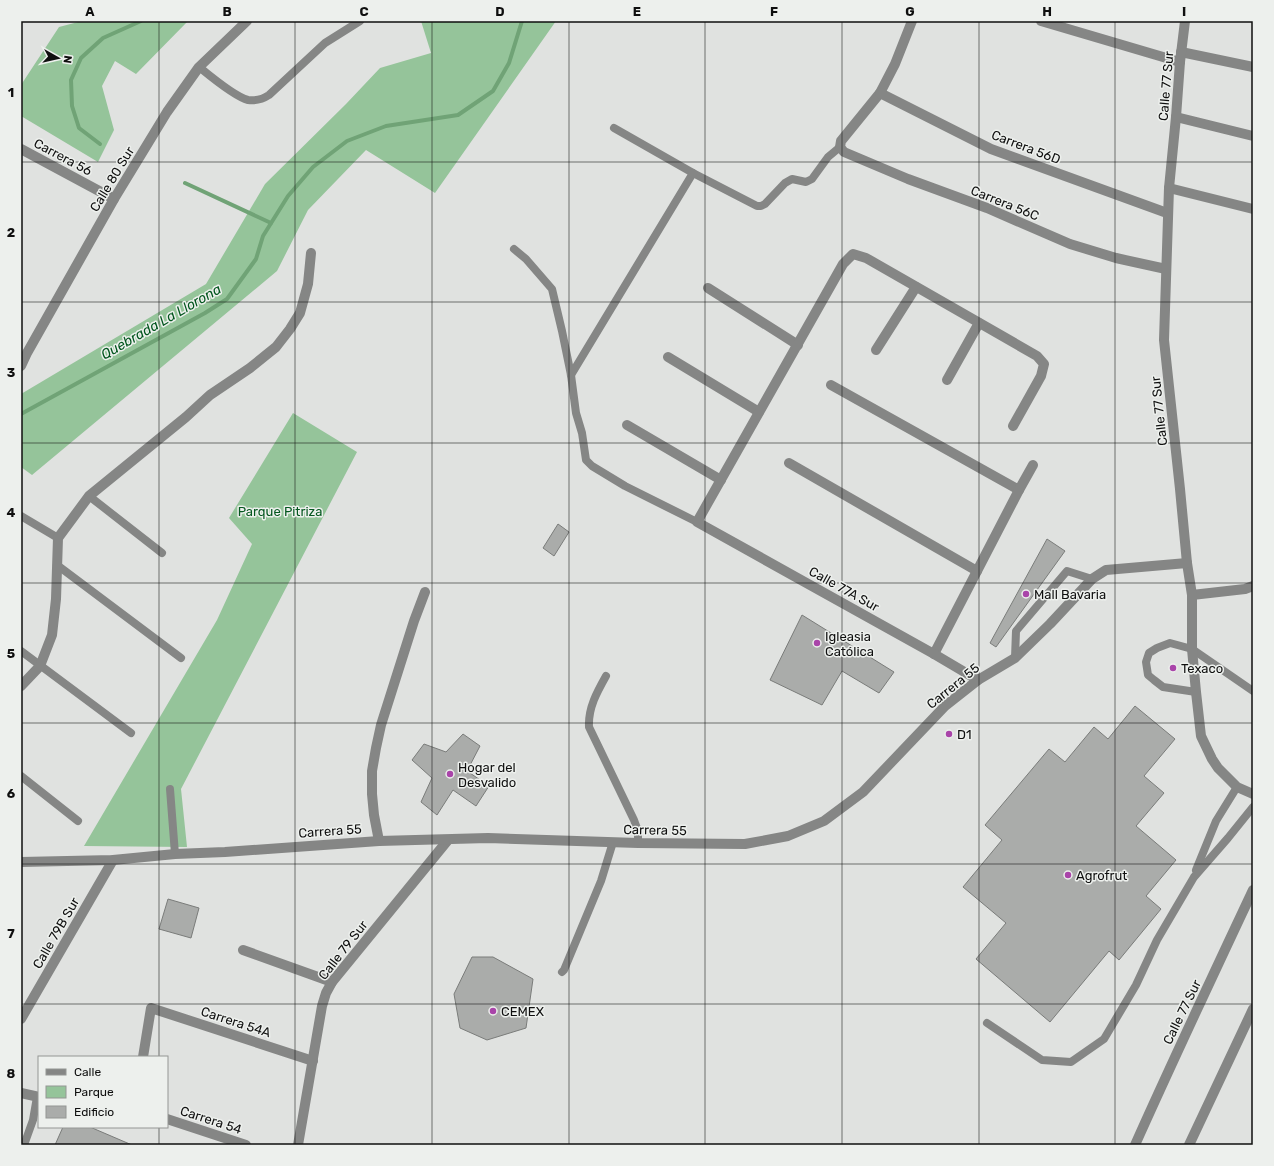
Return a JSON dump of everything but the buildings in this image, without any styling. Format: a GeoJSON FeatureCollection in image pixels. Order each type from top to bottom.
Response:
{"type":"FeatureCollection","features":[{"type":"Feature","properties":{"kind":"street","name":"Calle 80 Sur"},"geometry":{"type":"LineString","coordinates":[[21,366],[24,352],[167,112],[199,67],[247,21]]}},
{"type":"Feature","properties":{"kind":"street"},"geometry":{"type":"LineString","coordinates":[[840,147],[841,141],[880,93],[895,64],[912,21]]}},
{"type":"Feature","properties":{"kind":"street"},"geometry":{"type":"LineString","coordinates":[[1040,21],[1180,57],[1253,67]]}},
{"type":"Feature","properties":{"kind":"street","name":"Calle 77 Sur"},"geometry":{"type":"LineString","coordinates":[[1185,21],[1180,57],[1167,213],[1164,340],[1187,563],[1192,595],[1192,649],[1201,736],[1218,768],[1237,787],[1253,794]]}},
{"type":"Feature","properties":{"kind":"street","name":"Carrera 56D"},"geometry":{"type":"LineString","coordinates":[[880,93],[992,148],[1167,213]]}},
{"type":"Feature","properties":{"kind":"street"},"geometry":{"type":"LineString","coordinates":[[1176,117],[1253,136]]}},
{"type":"Feature","properties":{"kind":"street","name":"Carrera 56C"},"geometry":{"type":"LineString","coordinates":[[840,147],[844,152],[908,179],[986,208],[1070,244],[1116,258],[1166,269]]}},
{"type":"Feature","properties":{"kind":"street","name":"Carrera 56"},"geometry":{"type":"LineString","coordinates":[[21,149],[114,199]]}},
{"type":"Feature","properties":{"kind":"street"},"geometry":{"type":"LineString","coordinates":[[1169,188],[1253,209]]}},
{"type":"Feature","properties":{"kind":"street"},"geometry":{"type":"LineString","coordinates":[[21,686],[40,666],[52,635],[56,599],[58,538],[89,496],[174,427],[210,395],[250,368],[276,347],[300,313],[308,284],[311,253]]}},
{"type":"Feature","properties":{"kind":"street"},"geometry":{"type":"LineString","coordinates":[[697,522],[843,264],[853,254],[866,258],[979,323],[1036,356],[1044,364],[1041,376],[1012,426]]}},
{"type":"Feature","properties":{"kind":"street"},"geometry":{"type":"LineString","coordinates":[[876,350],[916,287]]}},
{"type":"Feature","properties":{"kind":"street"},"geometry":{"type":"LineString","coordinates":[[708,288],[798,345]]}},
{"type":"Feature","properties":{"kind":"street"},"geometry":{"type":"LineString","coordinates":[[947,380],[979,323]]}},
{"type":"Feature","properties":{"kind":"street"},"geometry":{"type":"LineString","coordinates":[[668,357],[760,412]]}},
{"type":"Feature","properties":{"kind":"street"},"geometry":{"type":"LineString","coordinates":[[831,385],[1019,490]]}},
{"type":"Feature","properties":{"kind":"street"},"geometry":{"type":"LineString","coordinates":[[627,425],[722,480]]}},
{"type":"Feature","properties":{"kind":"street"},"geometry":{"type":"LineString","coordinates":[[789,463],[977,571]]}},
{"type":"Feature","properties":{"kind":"street"},"geometry":{"type":"LineString","coordinates":[[934,654],[1033,465]]}},
{"type":"Feature","properties":{"kind":"street","name":"Calle 77A Sur"},"geometry":{"type":"LineString","coordinates":[[697,522],[978,680]]}},
{"type":"Feature","properties":{"kind":"street","name":"Carrera 55"},"geometry":{"type":"LineString","coordinates":[[21,862],[113,860],[175,854],[379,841],[488,838],[638,843],[745,844],[788,836],[824,821],[863,792],[945,706],[978,680],[1014,658],[1050,624],[1092,579],[1106,570],[1187,563]]}},
{"type":"Feature","properties":{"kind":"street"},"geometry":{"type":"LineString","coordinates":[[1192,595],[1245,589],[1253,586]]}},
{"type":"Feature","properties":{"kind":"street"},"geometry":{"type":"LineString","coordinates":[[379,841],[372,794],[372,771],[376,748],[381,726],[411,628],[425,592]]}},
{"type":"Feature","properties":{"kind":"street"},"geometry":{"type":"LineString","coordinates":[[1237,787],[1253,786]]}},
{"type":"Feature","properties":{"kind":"street","name":"Calle 79 Sur"},"geometry":{"type":"LineString","coordinates":[[298,1145],[322,1006],[326,993],[332,982],[448,840]]}},
{"type":"Feature","properties":{"kind":"street","name":"Calle 79B Sur"},"geometry":{"type":"LineString","coordinates":[[21,1019],[113,860]]}},
{"type":"Feature","properties":{"kind":"street","name":"Calle 77 Sur"},"geometry":{"type":"LineString","coordinates":[[1135,1145],[1178,1048],[1207,990],[1253,890]]}},
{"type":"Feature","properties":{"kind":"street"},"geometry":{"type":"LineString","coordinates":[[244,950],[332,982]]}},
{"type":"Feature","properties":{"kind":"street","name":"Carrera 54A"},"geometry":{"type":"LineString","coordinates":[[142,1056],[152,1008],[313,1061]]}},
{"type":"Feature","properties":{"kind":"street"},"geometry":{"type":"LineString","coordinates":[[1189,1145],[1253,1009]]}},
{"type":"Feature","properties":{"kind":"street"},"geometry":{"type":"LineString","coordinates":[[21,1093],[38,1097]]}},
{"type":"Feature","properties":{"kind":"street","name":"Carrera 54"},"geometry":{"type":"LineString","coordinates":[[168,1119],[246,1145]]}},
{"type":"Feature","properties":{"kind":"lane"},"geometry":{"type":"LineString","coordinates":[[199,67],[211,78],[243,98],[260,100],[269,95],[325,43],[360,21]]}},
{"type":"Feature","properties":{"kind":"lane"},"geometry":{"type":"LineString","coordinates":[[614,128],[693,174],[757,206],[765,204],[785,183],[792,180],[806,182],[812,179],[828,157],[840,147]]}},
{"type":"Feature","properties":{"kind":"lane"},"geometry":{"type":"LineString","coordinates":[[571,375],[693,174]]}},
{"type":"Feature","properties":{"kind":"lane"},"geometry":{"type":"LineString","coordinates":[[514,249],[526,259],[552,289],[571,375],[576,413],[582,433],[586,460],[592,466],[624,486],[697,522]]}},
{"type":"Feature","properties":{"kind":"lane"},"geometry":{"type":"LineString","coordinates":[[89,496],[162,553]]}},
{"type":"Feature","properties":{"kind":"lane"},"geometry":{"type":"LineString","coordinates":[[21,516],[58,538]]}},
{"type":"Feature","properties":{"kind":"lane"},"geometry":{"type":"LineString","coordinates":[[57,565],[181,658]]}},
{"type":"Feature","properties":{"kind":"lane"},"geometry":{"type":"LineString","coordinates":[[1014,658],[1016,631],[1068,571],[1092,579]]}},
{"type":"Feature","properties":{"kind":"lane"},"geometry":{"type":"LineString","coordinates":[[1196,692],[1163,687],[1148,674],[1146,662],[1149,653],[1170,643],[1192,649],[1253,691]]}},
{"type":"Feature","properties":{"kind":"lane"},"geometry":{"type":"LineString","coordinates":[[21,651],[131,733]]}},
{"type":"Feature","properties":{"kind":"lane"},"geometry":{"type":"LineString","coordinates":[[606,676],[591,707],[588,717],[588,727],[634,820],[638,831],[638,843]]}},
{"type":"Feature","properties":{"kind":"lane"},"geometry":{"type":"LineString","coordinates":[[21,776],[78,821]]}},
{"type":"Feature","properties":{"kind":"lane"},"geometry":{"type":"LineString","coordinates":[[987,1023],[1042,1060],[1071,1062],[1104,1039],[1136,985],[1157,940],[1194,877],[1216,821],[1237,787]]}},
{"type":"Feature","properties":{"kind":"lane"},"geometry":{"type":"LineString","coordinates":[[170,789],[175,854]]}},
{"type":"Feature","properties":{"kind":"lane"},"geometry":{"type":"LineString","coordinates":[[1194,877],[1253,807]]}},
{"type":"Feature","properties":{"kind":"lane"},"geometry":{"type":"LineString","coordinates":[[562,972],[580,934],[601,881],[613,842]]}},
{"type":"Feature","properties":{"kind":"lane"},"geometry":{"type":"LineString","coordinates":[[24,1145],[33,1120],[38,1097]]}},
{"type":"Feature","properties":{"kind":"green space"},"geometry":{"type":"Polygon","coordinates":[[[82,21],[188,21],[136,74],[115,61],[102,86],[114,130],[98,162],[21,116],[21,85],[59,27],[82,21]]]}},
{"type":"Feature","properties":{"kind":"green space"},"geometry":{"type":"Polygon","coordinates":[[[421,21],[556,21],[435,193],[366,150],[308,210],[277,271],[32,475],[21,467],[21,394],[206,284],[265,184],[380,68],[431,53],[421,21]]]}},
{"type":"Feature","properties":{"kind":"green space","name":"Parque Pitriza"},"geometry":{"type":"Polygon","coordinates":[[[293,413],[357,452],[181,789],[187,847],[84,846],[217,620],[252,544],[229,518],[293,413]]]}},
{"type":"Feature","properties":{"kind":"waterway"},"geometry":{"type":"LineString","coordinates":[[100,144],[79,128],[72,106],[71,80],[81,58],[103,38],[141,21]]}},
{"type":"Feature","properties":{"kind":"waterway","name":"Quebrada La Llorona"},"geometry":{"type":"LineString","coordinates":[[21,414],[205,313],[227,299],[256,259],[263,236],[288,196],[313,167],[347,141],[386,126],[458,115],[493,91],[509,63],[522,21]]}},
{"type":"Feature","properties":{"kind":"waterway"},"geometry":{"type":"LineString","coordinates":[[185,183],[271,223]]}},
{"type":"Feature","properties":{"kind":"place","name":"Mall Bavaria"},"geometry":{"type":"Point","coordinates":[1026,594]}},
{"type":"Feature","properties":{"kind":"place","name":"Igleasia Católica"},"geometry":{"type":"Point","coordinates":[817,643]}},
{"type":"Feature","properties":{"kind":"place","name":"Texaco"},"geometry":{"type":"Point","coordinates":[1173,668]}},
{"type":"Feature","properties":{"kind":"place","name":"D1"},"geometry":{"type":"Point","coordinates":[949,734]}},
{"type":"Feature","properties":{"kind":"place","name":"Hogar del Desvalido"},"geometry":{"type":"Point","coordinates":[450,774]}},
{"type":"Feature","properties":{"kind":"place","name":"Agrofrut"},"geometry":{"type":"Point","coordinates":[1068,875]}},
{"type":"Feature","properties":{"kind":"place","name":"CEMEX"},"geometry":{"type":"Point","coordinates":[493,1011]}}]}
